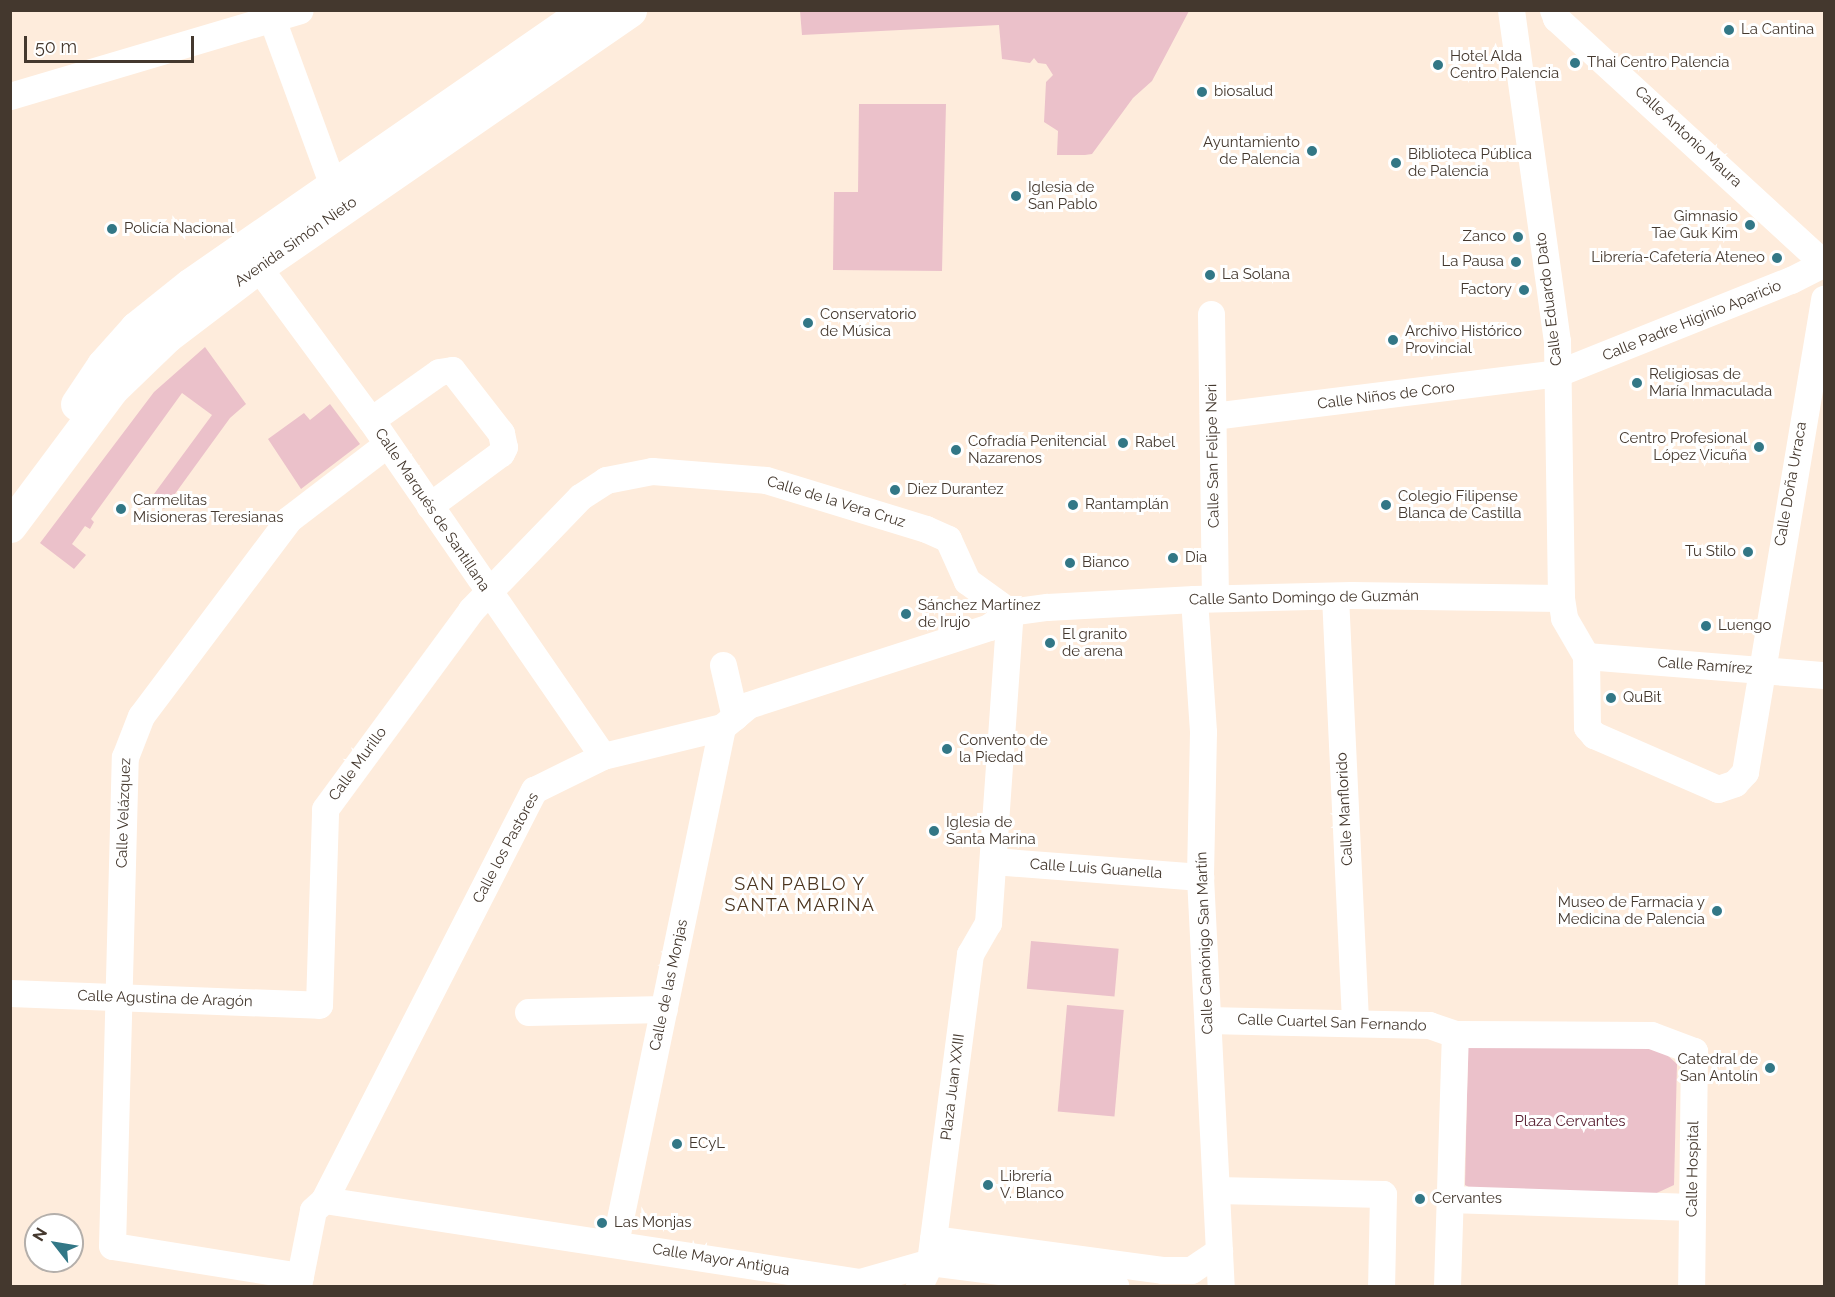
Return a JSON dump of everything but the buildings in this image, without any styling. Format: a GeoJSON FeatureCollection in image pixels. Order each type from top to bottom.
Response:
{"type":"FeatureCollection","features":[{"type":"Feature","properties":{"kind":"main road"},"geometry":{"type":"LineString","coordinates":[[502,98],[518,72],[567,39],[578,13],[596,19],[608,10]]}},
{"type":"Feature","properties":{"kind":"main road","name":"Avenida Simón Nieto"},"geometry":{"type":"LineString","coordinates":[[10,526],[112,389],[166,336],[258,267],[630,10]]}},
{"type":"Feature","properties":{"kind":"main road","name":"Avenida Simón Nieto"},"geometry":{"type":"LineString","coordinates":[[10,499],[103,365],[136,328],[578,13]]}},
{"type":"Feature","properties":{"kind":"main road"},"geometry":{"type":"LineString","coordinates":[[333,186],[340,191],[356,189],[396,159],[418,156]]}},
{"type":"Feature","properties":{"kind":"main road"},"geometry":{"type":"LineString","coordinates":[[258,267],[281,241],[326,210],[334,196],[333,186]]}},
{"type":"Feature","properties":{"kind":"street"},"geometry":{"type":"LineString","coordinates":[[10,96],[300,10]]}},
{"type":"Feature","properties":{"kind":"street","name":"Calle Eduardo Dato"},"geometry":{"type":"LineString","coordinates":[[1511,10],[1558,373],[1561,598],[1564,618],[1586,656]]}},
{"type":"Feature","properties":{"kind":"street","name":"Calle Antonio Maura"},"geometry":{"type":"LineString","coordinates":[[1553,10],[1557,18],[1824,263]]}},
{"type":"Feature","properties":{"kind":"street"},"geometry":{"type":"LineString","coordinates":[[272,19],[333,186]]}},
{"type":"Feature","properties":{"kind":"street","name":"Calle Padre Higinio Aparicio"},"geometry":{"type":"LineString","coordinates":[[1558,373],[1791,280],[1824,263]]}},
{"type":"Feature","properties":{"kind":"street","name":"Calle Marqués de Santillana"},"geometry":{"type":"LineString","coordinates":[[258,267],[371,420],[488,593],[603,756]]}},
{"type":"Feature","properties":{"kind":"street","name":"Calle Doña Urraca"},"geometry":{"type":"LineString","coordinates":[[1586,656],[1589,731],[1718,789],[1735,783],[1745,772],[1760,670],[1824,299]]}},
{"type":"Feature","properties":{"kind":"street","name":"Calle San Felipe Neri"},"geometry":{"type":"LineString","coordinates":[[1204,599],[1213,416],[1211,314]]}},
{"type":"Feature","properties":{"kind":"street"},"geometry":{"type":"LineString","coordinates":[[371,420],[439,372],[452,370],[501,433],[504,447],[501,453],[429,506]]}},
{"type":"Feature","properties":{"kind":"street","name":"Calle Niños de Coro"},"geometry":{"type":"LineString","coordinates":[[1213,416],[1558,373]]}},
{"type":"Feature","properties":{"kind":"street","name":"Calle Velázquez"},"geometry":{"type":"LineString","coordinates":[[299,1281],[112,1246],[125,757],[131,734],[289,519],[387,444]]}},
{"type":"Feature","properties":{"kind":"street","name":"Calle de la Vera Cruz"},"geometry":{"type":"LineString","coordinates":[[488,593],[580,496],[606,480],[652,471],[766,480],[939,534],[954,545],[967,581],[1010,612]]}},
{"type":"Feature","properties":{"kind":"street","name":"Calle Murillo"},"geometry":{"type":"LineString","coordinates":[[319,1005],[325,809],[471,610],[488,593]]}},
{"type":"Feature","properties":{"kind":"street","name":"Calle Santo Domingo de Guzmán"},"geometry":{"type":"LineString","coordinates":[[1010,612],[1047,607],[1204,599],[1335,596],[1561,598]]}},
{"type":"Feature","properties":{"kind":"street","name":"Calle Manflorido"},"geometry":{"type":"LineString","coordinates":[[1335,596],[1355,1022]]}},
{"type":"Feature","properties":{"kind":"street","name":"Calle Canónigo San Martín"},"geometry":{"type":"LineString","coordinates":[[1204,599],[1200,877],[1221,1287]]}},
{"type":"Feature","properties":{"kind":"street","name":"Calle los Pastores"},"geometry":{"type":"LineString","coordinates":[[299,1281],[313,1210],[324,1200],[534,790],[603,756],[729,722],[748,705],[989,627],[1010,612]]}},
{"type":"Feature","properties":{"kind":"street","name":"Plaza Juan XXIII"},"geometry":{"type":"LineString","coordinates":[[919,1287],[932,1251],[969,954],[988,923],[1010,612]]}},
{"type":"Feature","properties":{"kind":"street","name":"Calle Ramírez"},"geometry":{"type":"LineString","coordinates":[[1586,656],[1824,675]]}},
{"type":"Feature","properties":{"kind":"street"},"geometry":{"type":"LineString","coordinates":[[723,665],[729,722]]}},
{"type":"Feature","properties":{"kind":"street","name":"Calle de las Monjas"},"geometry":{"type":"LineString","coordinates":[[615,1243],[664,1009],[729,722]]}},
{"type":"Feature","properties":{"kind":"street","name":"Calle Luis Guanella"},"geometry":{"type":"LineString","coordinates":[[993,861],[1200,877]]}},
{"type":"Feature","properties":{"kind":"street","name":"Calle Agustina de Aragón"},"geometry":{"type":"LineString","coordinates":[[10,993],[319,1005]]}},
{"type":"Feature","properties":{"kind":"street"},"geometry":{"type":"LineString","coordinates":[[528,1012],[664,1009]]}},
{"type":"Feature","properties":{"kind":"street","name":"Calle Cuartel San Fernando"},"geometry":{"type":"LineString","coordinates":[[1208,1020],[1429,1025],[1455,1034]]}},
{"type":"Feature","properties":{"kind":"street"},"geometry":{"type":"LineString","coordinates":[[1447,1287],[1455,1034]]}},
{"type":"Feature","properties":{"kind":"street","name":"Calle Hospital"},"geometry":{"type":"LineString","coordinates":[[1455,1034],[1651,1035],[1694,1052],[1691,1287]]}},
{"type":"Feature","properties":{"kind":"street"},"geometry":{"type":"LineString","coordinates":[[1216,1190],[1383,1194],[1381,1287]]}},
{"type":"Feature","properties":{"kind":"street"},"geometry":{"type":"LineString","coordinates":[[1449,1199],[1692,1207]]}},
{"type":"Feature","properties":{"kind":"street","name":"Calle Mayor Antigua"},"geometry":{"type":"LineString","coordinates":[[324,1200],[860,1282],[932,1251],[1191,1270],[1219,1251]]}},
{"type":"Feature","properties":{"kind":"street","name":"Calle Mayor Antigua"},"geometry":{"type":"LineString","coordinates":[[932,1251],[1115,1287]]}},
{"type":"Feature","properties":{"kind":"green space"},"geometry":{"type":"Polygon","coordinates":[[[800,10],[1189,11],[1152,81],[1133,98],[1092,154],[1057,155],[1058,131],[1044,122],[1046,82],[1053,75],[1046,64],[1038,63],[1034,58],[1030,63],[1002,59],[999,25],[802,35],[800,10]]]}},
{"type":"Feature","properties":{"kind":"green space"},"geometry":{"type":"Polygon","coordinates":[[[859,104],[946,104],[942,271],[833,270],[834,192],[858,192],[859,104]]]}},
{"type":"Feature","properties":{"kind":"green space"},"geometry":{"type":"Polygon","coordinates":[[[205,347],[246,404],[230,418],[164,509],[151,498],[212,415],[182,393],[91,519],[94,522],[90,529],[85,526],[72,544],[86,555],[74,569],[40,543],[154,392],[205,347]]]}},
{"type":"Feature","properties":{"kind":"green space"},"geometry":{"type":"Polygon","coordinates":[[[330,404],[360,444],[301,489],[268,439],[304,413],[310,420],[330,404]]]}},
{"type":"Feature","properties":{"kind":"green space"},"geometry":{"type":"Polygon","coordinates":[[[1031,941],[1119,949],[1114,996],[1027,989],[1031,941]]]}},
{"type":"Feature","properties":{"kind":"green space"},"geometry":{"type":"Polygon","coordinates":[[[1067,1005],[1124,1010],[1114,1117],[1058,1112],[1067,1005]]]}},
{"type":"Feature","properties":{"kind":"green space","name":"Plaza Cervantes"},"geometry":{"type":"Polygon","coordinates":[[[1472,1046],[1651,1046],[1666,1054],[1677,1064],[1674,1185],[1646,1198],[1487,1197],[1465,1185],[1468,1048],[1472,1046]]]}},
{"type":"Feature","properties":{"kind":"place","name":"La Cantina"},"geometry":{"type":"Point","coordinates":[1729,30]}},
{"type":"Feature","properties":{"kind":"place","name":"Thai Centro Palencia"},"geometry":{"type":"Point","coordinates":[1575,63]}},
{"type":"Feature","properties":{"kind":"place","name":"Hotel Alda Centro Palencia"},"geometry":{"type":"Point","coordinates":[1438,65]}},
{"type":"Feature","properties":{"kind":"place","name":"biosalud"},"geometry":{"type":"Point","coordinates":[1202,92]}},
{"type":"Feature","properties":{"kind":"place","name":"Ayuntamiento de Palencia"},"geometry":{"type":"Point","coordinates":[1312,151]}},
{"type":"Feature","properties":{"kind":"place","name":"Biblioteca Pública de Palencia"},"geometry":{"type":"Point","coordinates":[1396,163]}},
{"type":"Feature","properties":{"kind":"place","name":"Iglesia de San Pablo"},"geometry":{"type":"Point","coordinates":[1016,196]}},
{"type":"Feature","properties":{"kind":"place","name":"Gimnasio Tae Guk Kim"},"geometry":{"type":"Point","coordinates":[1750,225]}},
{"type":"Feature","properties":{"kind":"place","name":"Policía Nacional"},"geometry":{"type":"Point","coordinates":[112,229]}},
{"type":"Feature","properties":{"kind":"place","name":"Zanco"},"geometry":{"type":"Point","coordinates":[1518,237]}},
{"type":"Feature","properties":{"kind":"place","name":"Librería-Cafetería Ateneo"},"geometry":{"type":"Point","coordinates":[1777,258]}},
{"type":"Feature","properties":{"kind":"place","name":"La Pausa"},"geometry":{"type":"Point","coordinates":[1516,262]}},
{"type":"Feature","properties":{"kind":"place","name":"La Solana"},"geometry":{"type":"Point","coordinates":[1210,275]}},
{"type":"Feature","properties":{"kind":"place","name":"Factory"},"geometry":{"type":"Point","coordinates":[1524,290]}},
{"type":"Feature","properties":{"kind":"place","name":"Conservatorio de Música"},"geometry":{"type":"Point","coordinates":[808,323]}},
{"type":"Feature","properties":{"kind":"place","name":"Archivo Histórico Provincial"},"geometry":{"type":"Point","coordinates":[1393,340]}},
{"type":"Feature","properties":{"kind":"place","name":"Religiosas de María Inmaculada"},"geometry":{"type":"Point","coordinates":[1637,383]}},
{"type":"Feature","properties":{"kind":"place","name":"Rabel"},"geometry":{"type":"Point","coordinates":[1123,443]}},
{"type":"Feature","properties":{"kind":"place","name":"Centro Profesional López Vicuña"},"geometry":{"type":"Point","coordinates":[1759,447]}},
{"type":"Feature","properties":{"kind":"place","name":"Cofradía Penitencial Nazarenos"},"geometry":{"type":"Point","coordinates":[956,450]}},
{"type":"Feature","properties":{"kind":"place","name":"Diez Durantez"},"geometry":{"type":"Point","coordinates":[895,490]}},
{"type":"Feature","properties":{"kind":"place","name":"Rantamplán"},"geometry":{"type":"Point","coordinates":[1073,505]}},
{"type":"Feature","properties":{"kind":"place","name":"Colegio Filipense Blanca de Castilla"},"geometry":{"type":"Point","coordinates":[1386,505]}},
{"type":"Feature","properties":{"kind":"place","name":"Carmelitas Misioneras Teresianas"},"geometry":{"type":"Point","coordinates":[121,509]}},
{"type":"Feature","properties":{"kind":"place","name":"Tu Stilo"},"geometry":{"type":"Point","coordinates":[1748,552]}},
{"type":"Feature","properties":{"kind":"place","name":"Dia"},"geometry":{"type":"Point","coordinates":[1173,558]}},
{"type":"Feature","properties":{"kind":"place","name":"Bianco"},"geometry":{"type":"Point","coordinates":[1070,563]}},
{"type":"Feature","properties":{"kind":"place","name":"Sánchez Martínez de Irujo"},"geometry":{"type":"Point","coordinates":[906,614]}},
{"type":"Feature","properties":{"kind":"place","name":"Luengo"},"geometry":{"type":"Point","coordinates":[1706,626]}},
{"type":"Feature","properties":{"kind":"place","name":"El granito de arena"},"geometry":{"type":"Point","coordinates":[1050,643]}},
{"type":"Feature","properties":{"kind":"place","name":"QuBit"},"geometry":{"type":"Point","coordinates":[1611,698]}},
{"type":"Feature","properties":{"kind":"place","name":"Convento de la Piedad"},"geometry":{"type":"Point","coordinates":[947,749]}},
{"type":"Feature","properties":{"kind":"place","name":"Iglesia de Santa Marina"},"geometry":{"type":"Point","coordinates":[934,831]}},
{"type":"Feature","properties":{"kind":"place","name":"Museo de Farmacia y Medicina de Palencia"},"geometry":{"type":"Point","coordinates":[1717,911]}},
{"type":"Feature","properties":{"kind":"place","name":"Catedral de San Antolín"},"geometry":{"type":"Point","coordinates":[1770,1068]}},
{"type":"Feature","properties":{"kind":"place","name":"ECyL"},"geometry":{"type":"Point","coordinates":[677,1144]}},
{"type":"Feature","properties":{"kind":"place","name":"Librería V. Blanco"},"geometry":{"type":"Point","coordinates":[988,1185]}},
{"type":"Feature","properties":{"kind":"place","name":"Cervantes"},"geometry":{"type":"Point","coordinates":[1420,1199]}},
{"type":"Feature","properties":{"kind":"place","name":"Las Monjas"},"geometry":{"type":"Point","coordinates":[602,1223]}},
{"type":"Feature","properties":{"kind":"district","name":"SAN PABLO Y SANTA MARINA"},"geometry":{"type":"Point","coordinates":[800,895]}}]}
